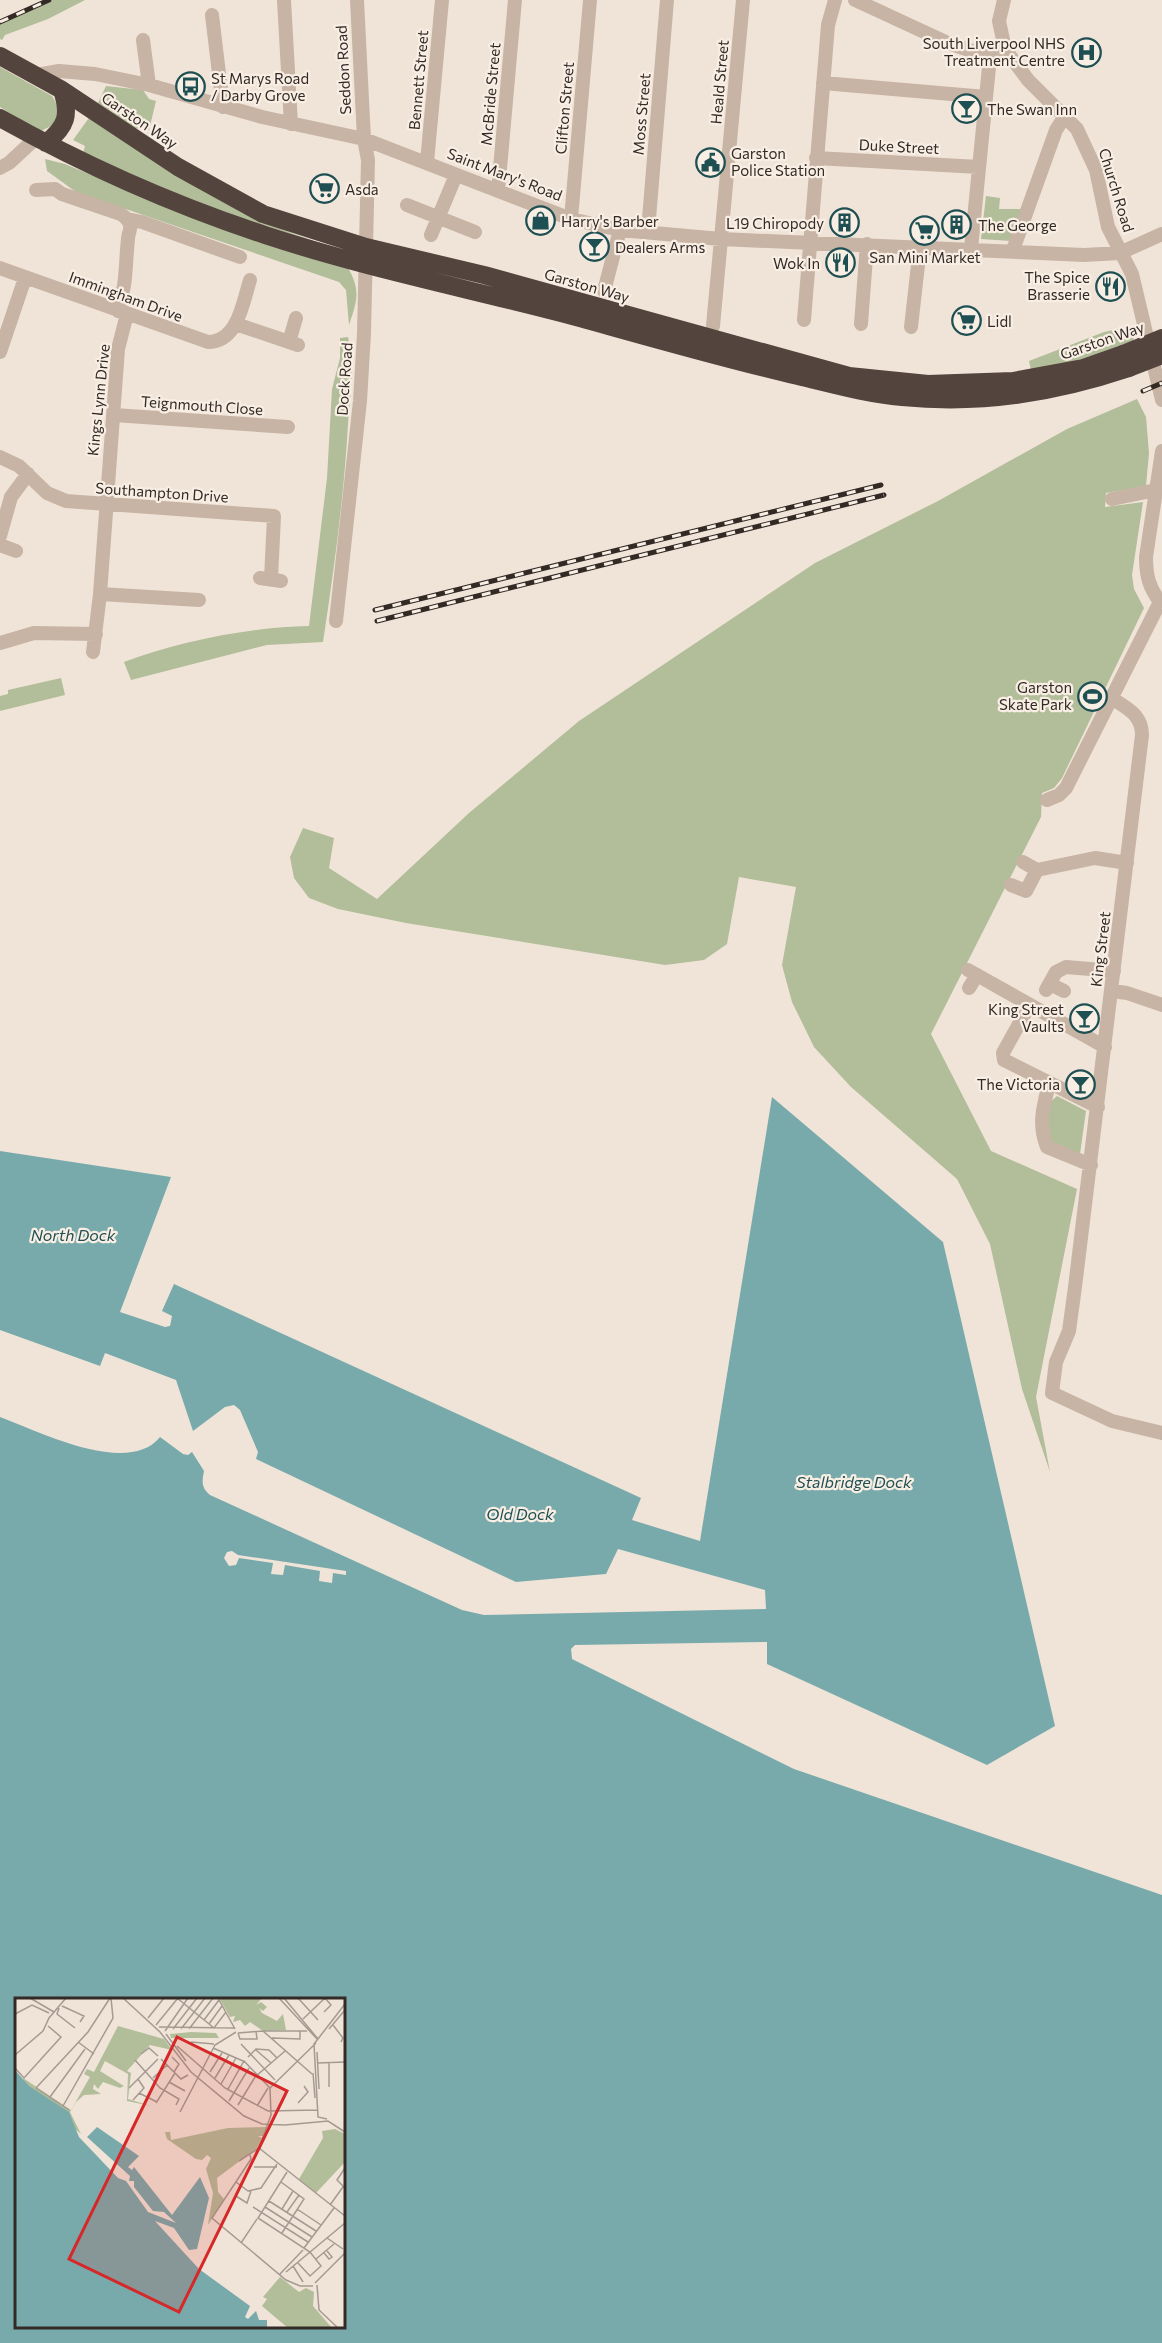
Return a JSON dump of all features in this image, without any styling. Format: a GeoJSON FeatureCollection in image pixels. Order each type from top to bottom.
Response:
{"type":"FeatureCollection","features":[{"type":"Feature","properties":{"kind":"highway"},"geometry":{"type":"LineString","coordinates":[[0,56],[37,75]]}},
{"type":"Feature","properties":{"kind":"highway","name":"Garston Way"},"geometry":{"type":"LineString","coordinates":[[37,75],[178,166],[254,209],[366,256]]}},
{"type":"Feature","properties":{"kind":"highway"},"geometry":{"type":"LineString","coordinates":[[0,118],[41,140],[60,131],[67,116],[67,105],[62,90]]}},
{"type":"Feature","properties":{"kind":"highway","name":"Garston Way"},"geometry":{"type":"LineString","coordinates":[[41,140],[195,210],[267,236],[366,256],[484,275],[849,376],[928,384],[1013,381],[1162,356]]}},
{"type":"Feature","properties":{"kind":"highway","name":"Garston Way"},"geometry":{"type":"LineString","coordinates":[[1126,361],[1162,338]]}},
{"type":"Feature","properties":{"kind":"street"},"geometry":{"type":"LineString","coordinates":[[284,0],[291,124]]}},
{"type":"Feature","properties":{"kind":"street","name":"Seddon Road"},"geometry":{"type":"LineString","coordinates":[[357,0],[364,139]]}},
{"type":"Feature","properties":{"kind":"street","name":"Bennett Street"},"geometry":{"type":"LineString","coordinates":[[427,162],[441,0]]}},
{"type":"Feature","properties":{"kind":"street","name":"McBride Street"},"geometry":{"type":"LineString","coordinates":[[498,191],[515,0]]}},
{"type":"Feature","properties":{"kind":"street","name":"Clifton Street"},"geometry":{"type":"LineString","coordinates":[[571,219],[590,0]]}},
{"type":"Feature","properties":{"kind":"street","name":"Moss Street"},"geometry":{"type":"LineString","coordinates":[[648,231],[667,0]]}},
{"type":"Feature","properties":{"kind":"street","name":"Heald Street"},"geometry":{"type":"LineString","coordinates":[[713,326],[743,0]]}},
{"type":"Feature","properties":{"kind":"street"},"geometry":{"type":"LineString","coordinates":[[804,320],[828,24],[835,0]]}},
{"type":"Feature","properties":{"kind":"street"},"geometry":{"type":"LineString","coordinates":[[855,0],[948,43],[990,57],[1005,49],[999,21],[1004,0]]}},
{"type":"Feature","properties":{"kind":"street"},"geometry":{"type":"LineString","coordinates":[[212,15],[223,107]]}},
{"type":"Feature","properties":{"kind":"street"},"geometry":{"type":"LineString","coordinates":[[143,40],[149,85]]}},
{"type":"Feature","properties":{"kind":"street","name":"Church Road"},"geometry":{"type":"LineString","coordinates":[[1005,49],[1028,80],[1065,116],[1082,137],[1096,170],[1108,227],[1132,274],[1162,400]]}},
{"type":"Feature","properties":{"kind":"street"},"geometry":{"type":"LineString","coordinates":[[971,249],[990,57]]}},
{"type":"Feature","properties":{"kind":"street","name":"Saint Mary's Road"},"geometry":{"type":"LineString","coordinates":[[37,75],[59,71],[86,73],[149,85],[223,107],[364,139],[571,219],[620,230],[721,239],[810,241],[1084,255],[1120,253]]}},
{"type":"Feature","properties":{"kind":"street"},"geometry":{"type":"LineString","coordinates":[[823,83],[986,97]]}},
{"type":"Feature","properties":{"kind":"street"},"geometry":{"type":"LineString","coordinates":[[1012,250],[1056,130],[1065,116]]}},
{"type":"Feature","properties":{"kind":"street","name":"Dock Road"},"geometry":{"type":"LineString","coordinates":[[336,621],[360,401],[368,160],[364,139]]}},
{"type":"Feature","properties":{"kind":"street"},"geometry":{"type":"LineString","coordinates":[[0,168],[41,140]]}},
{"type":"Feature","properties":{"kind":"street","name":"Duke Street"},"geometry":{"type":"LineString","coordinates":[[816,158],[979,167]]}},
{"type":"Feature","properties":{"kind":"street"},"geometry":{"type":"LineString","coordinates":[[431,235],[456,174]]}},
{"type":"Feature","properties":{"kind":"street"},"geometry":{"type":"LineString","coordinates":[[36,190],[56,184],[62,194],[121,214],[127,219],[142,222],[240,257]]}},
{"type":"Feature","properties":{"kind":"street"},"geometry":{"type":"LineString","coordinates":[[407,205],[475,232]]}},
{"type":"Feature","properties":{"kind":"street","name":"Kings Lynn Drive"},"geometry":{"type":"LineString","coordinates":[[93,652],[100,594],[118,349],[128,267],[130,229],[127,219]]}},
{"type":"Feature","properties":{"kind":"street"},"geometry":{"type":"LineString","coordinates":[[604,291],[620,230]]}},
{"type":"Feature","properties":{"kind":"street"},"geometry":{"type":"LineString","coordinates":[[1120,253],[1162,234]]}},
{"type":"Feature","properties":{"kind":"street"},"geometry":{"type":"LineString","coordinates":[[861,324],[867,244]]}},
{"type":"Feature","properties":{"kind":"street"},"geometry":{"type":"LineString","coordinates":[[911,327],[920,247]]}},
{"type":"Feature","properties":{"kind":"street","name":"Immingham Drive"},"geometry":{"type":"LineString","coordinates":[[0,268],[208,342],[216,342],[228,334],[236,324]]}},
{"type":"Feature","properties":{"kind":"street"},"geometry":{"type":"LineString","coordinates":[[0,352],[25,278]]}},
{"type":"Feature","properties":{"kind":"street"},"geometry":{"type":"LineString","coordinates":[[250,280],[236,324],[294,344],[296,318]]}},
{"type":"Feature","properties":{"kind":"street","name":"Teignmouth Close"},"geometry":{"type":"LineString","coordinates":[[114,415],[288,427]]}},
{"type":"Feature","properties":{"kind":"street"},"geometry":{"type":"LineString","coordinates":[[1047,800],[1059,795],[1066,788],[1161,602],[1150,588],[1146,573],[1146,557],[1162,451]]}},
{"type":"Feature","properties":{"kind":"street","name":"Southampton Drive"},"geometry":{"type":"LineString","coordinates":[[0,457],[19,466],[47,493],[66,501],[274,516],[271,579]]}},
{"type":"Feature","properties":{"kind":"street"},"geometry":{"type":"LineString","coordinates":[[0,536],[10,497],[28,474]]}},
{"type":"Feature","properties":{"kind":"street"},"geometry":{"type":"LineString","coordinates":[[1112,499],[1156,490]]}},
{"type":"Feature","properties":{"kind":"street"},"geometry":{"type":"LineString","coordinates":[[0,545],[16,551]]}},
{"type":"Feature","properties":{"kind":"street"},"geometry":{"type":"LineString","coordinates":[[100,594],[199,601]]}},
{"type":"Feature","properties":{"kind":"street"},"geometry":{"type":"LineString","coordinates":[[0,643],[34,633],[96,634]]}},
{"type":"Feature","properties":{"kind":"street","name":"King Street"},"geometry":{"type":"LineString","coordinates":[[1113,699],[1135,713],[1142,724],[1112,991],[1069,1331],[1056,1362],[1052,1393],[1112,1421],[1162,1433]]}},
{"type":"Feature","properties":{"kind":"street"},"geometry":{"type":"LineString","coordinates":[[1023,862],[1037,870],[1095,858],[1127,863]]}},
{"type":"Feature","properties":{"kind":"street"},"geometry":{"type":"LineString","coordinates":[[1011,885],[1026,891],[1037,870]]}},
{"type":"Feature","properties":{"kind":"street"},"geometry":{"type":"LineString","coordinates":[[1064,992],[1048,987],[1056,972],[1066,967],[1113,971]]}},
{"type":"Feature","properties":{"kind":"street"},"geometry":{"type":"LineString","coordinates":[[969,988],[972,972],[1105,1047]]}},
{"type":"Feature","properties":{"kind":"street"},"geometry":{"type":"LineString","coordinates":[[1112,991],[1127,993],[1162,1005]]}},
{"type":"Feature","properties":{"kind":"street"},"geometry":{"type":"LineString","coordinates":[[1029,1006],[1004,1053],[1004,1060],[1098,1107]]}},
{"type":"Feature","properties":{"kind":"street"},"geometry":{"type":"LineString","coordinates":[[1048,1084],[1040,1121],[1047,1147],[1091,1165]]}},
{"type":"Feature","properties":{"kind":"green space"},"geometry":{"type":"Polygon","coordinates":[[[53,0],[85,0],[48,19],[0,39],[0,23],[53,0]]]}},
{"type":"Feature","properties":{"kind":"green space"},"geometry":{"type":"Polygon","coordinates":[[[0,67],[52,96],[57,110],[55,124],[39,132],[0,107],[0,67]]]}},
{"type":"Feature","properties":{"kind":"green space"},"geometry":{"type":"Polygon","coordinates":[[[106,86],[143,90],[149,99],[156,101],[149,130],[134,128],[98,103],[106,86]]]}},
{"type":"Feature","properties":{"kind":"green space"},"geometry":{"type":"Polygon","coordinates":[[[91,115],[241,212],[343,251],[191,202],[83,154],[85,146],[73,140],[91,115]]]}},
{"type":"Feature","properties":{"kind":"green space"},"geometry":{"type":"Polygon","coordinates":[[[45,159],[65,164],[179,212],[348,268],[356,290],[349,325],[346,290],[339,282],[76,192],[47,171],[45,159]]]}},
{"type":"Feature","properties":{"kind":"green space"},"geometry":{"type":"Polygon","coordinates":[[[986,196],[1000,198],[999,209],[1021,209],[1011,241],[981,239],[986,196]]]}},
{"type":"Feature","properties":{"kind":"green space"},"geometry":{"type":"Polygon","coordinates":[[[1131,326],[1134,341],[1063,365],[1031,370],[1029,361],[1104,332],[1131,326]]]}},
{"type":"Feature","properties":{"kind":"green space"},"geometry":{"type":"Polygon","coordinates":[[[348,337],[352,369],[351,391],[338,533],[323,642],[267,645],[131,680],[124,662],[146,654],[215,636],[263,629],[309,626],[327,478],[332,389],[340,358],[340,338],[348,337]]]}},
{"type":"Feature","properties":{"kind":"green space"},"geometry":{"type":"Polygon","coordinates":[[[1137,399],[1146,417],[1149,453],[1146,486],[1106,493],[1105,507],[1143,502],[1132,575],[1134,589],[1144,608],[1062,778],[1054,788],[1042,793],[1041,817],[931,1034],[991,1151],[1077,1189],[1036,1397],[1050,1472],[1022,1389],[990,1244],[957,1179],[851,1087],[814,1047],[792,1002],[782,965],[796,887],[739,877],[727,944],[704,960],[665,965],[406,923],[338,909],[309,898],[294,878],[290,857],[303,828],[334,838],[329,868],[377,899],[469,813],[579,721],[815,563],[938,501],[1067,429],[1137,399]]]}},
{"type":"Feature","properties":{"kind":"green space"},"geometry":{"type":"Polygon","coordinates":[[[61,678],[65,695],[0,711],[0,696],[8,694],[8,690],[61,678]]]}},
{"type":"Feature","properties":{"kind":"green space"},"geometry":{"type":"Polygon","coordinates":[[[1057,1096],[1086,1111],[1080,1154],[1049,1141],[1047,1105],[1057,1096]]]}},
{"type":"Feature","properties":{"kind":"water"},"geometry":{"type":"Polygon","coordinates":[[[772,1097],[943,1242],[1055,1726],[987,1765],[767,1664],[767,1642],[575,1645],[571,1649],[572,1659],[794,1769],[1162,1895],[1162,2343],[0,2343],[0,1417],[59,1440],[105,1452],[127,1453],[145,1448],[160,1437],[183,1454],[188,1455],[192,1452],[204,1471],[203,1484],[210,1495],[462,1610],[484,1615],[766,1609],[765,1590],[618,1549],[606,1574],[516,1582],[256,1459],[258,1452],[240,1410],[234,1405],[225,1407],[193,1431],[176,1380],[105,1353],[100,1366],[0,1330],[0,1151],[171,1177],[120,1312],[165,1327],[170,1326],[172,1316],[162,1311],[174,1284],[641,1498],[632,1520],[700,1541],[772,1097]]]}},
{"type":"Feature","properties":{"kind":"pier"},"geometry":{"type":"Polygon","coordinates":[[[232,1551],[238,1555],[346,1571],[346,1575],[333,1573],[332,1583],[319,1581],[320,1571],[285,1565],[283,1575],[271,1574],[273,1563],[239,1558],[236,1565],[229,1566],[224,1558],[227,1552],[232,1551]]]}},
{"type":"Feature","properties":{"kind":"railway"},"geometry":{"type":"LineString","coordinates":[[0,22],[49,0]]}},
{"type":"Feature","properties":{"kind":"railway"},"geometry":{"type":"LineString","coordinates":[[1143,391],[1162,383]]}},
{"type":"Feature","properties":{"kind":"railway"},"geometry":{"type":"LineString","coordinates":[[375,610],[881,485]]}},
{"type":"Feature","properties":{"kind":"railway"},"geometry":{"type":"LineString","coordinates":[[377,621],[884,495]]}},
{"type":"Feature","properties":{"kind":"place","name":"South Liverpool NHS Treatment Centre"},"geometry":{"type":"Point","coordinates":[1086,52]}},
{"type":"Feature","properties":{"kind":"place","name":"St Marys Road / Darby Grove"},"geometry":{"type":"Point","coordinates":[190,87]}},
{"type":"Feature","properties":{"kind":"place","name":"The Swan Inn"},"geometry":{"type":"Point","coordinates":[966,109]}},
{"type":"Feature","properties":{"kind":"place","name":"Garston Police Station"},"geometry":{"type":"Point","coordinates":[710,162]}},
{"type":"Feature","properties":{"kind":"place","name":"Asda"},"geometry":{"type":"Point","coordinates":[324,189]}},
{"type":"Feature","properties":{"kind":"place","name":"Harry's Barber"},"geometry":{"type":"Point","coordinates":[540,221]}},
{"type":"Feature","properties":{"kind":"place","name":"L19 Chiropody"},"geometry":{"type":"Point","coordinates":[845,223]}},
{"type":"Feature","properties":{"kind":"place","name":"The George"},"geometry":{"type":"Point","coordinates":[957,225]}},
{"type":"Feature","properties":{"kind":"place","name":"San Mini Market"},"geometry":{"type":"Point","coordinates":[925,230]}},
{"type":"Feature","properties":{"kind":"place","name":"Dealers Arms"},"geometry":{"type":"Point","coordinates":[594,247]}},
{"type":"Feature","properties":{"kind":"place","name":"Wok In"},"geometry":{"type":"Point","coordinates":[841,263]}},
{"type":"Feature","properties":{"kind":"place","name":"The Spice Brasserie"},"geometry":{"type":"Point","coordinates":[1111,286]}},
{"type":"Feature","properties":{"kind":"place","name":"Lidl"},"geometry":{"type":"Point","coordinates":[966,321]}},
{"type":"Feature","properties":{"kind":"place","name":"Garston Skate Park"},"geometry":{"type":"Point","coordinates":[1093,696]}},
{"type":"Feature","properties":{"kind":"place","name":"King Street Vaults"},"geometry":{"type":"Point","coordinates":[1085,1018]}},
{"type":"Feature","properties":{"kind":"place","name":"The Victoria"},"geometry":{"type":"Point","coordinates":[1081,1084]}},
{"type":"Feature","properties":{"kind":"water label","name":"North Dock"},"geometry":{"type":"Point","coordinates":[73,1234]}},
{"type":"Feature","properties":{"kind":"water label","name":"Stalbridge Dock"},"geometry":{"type":"Point","coordinates":[854,1481]}},
{"type":"Feature","properties":{"kind":"water label","name":"Old Dock"},"geometry":{"type":"Point","coordinates":[520,1513]}}]}
